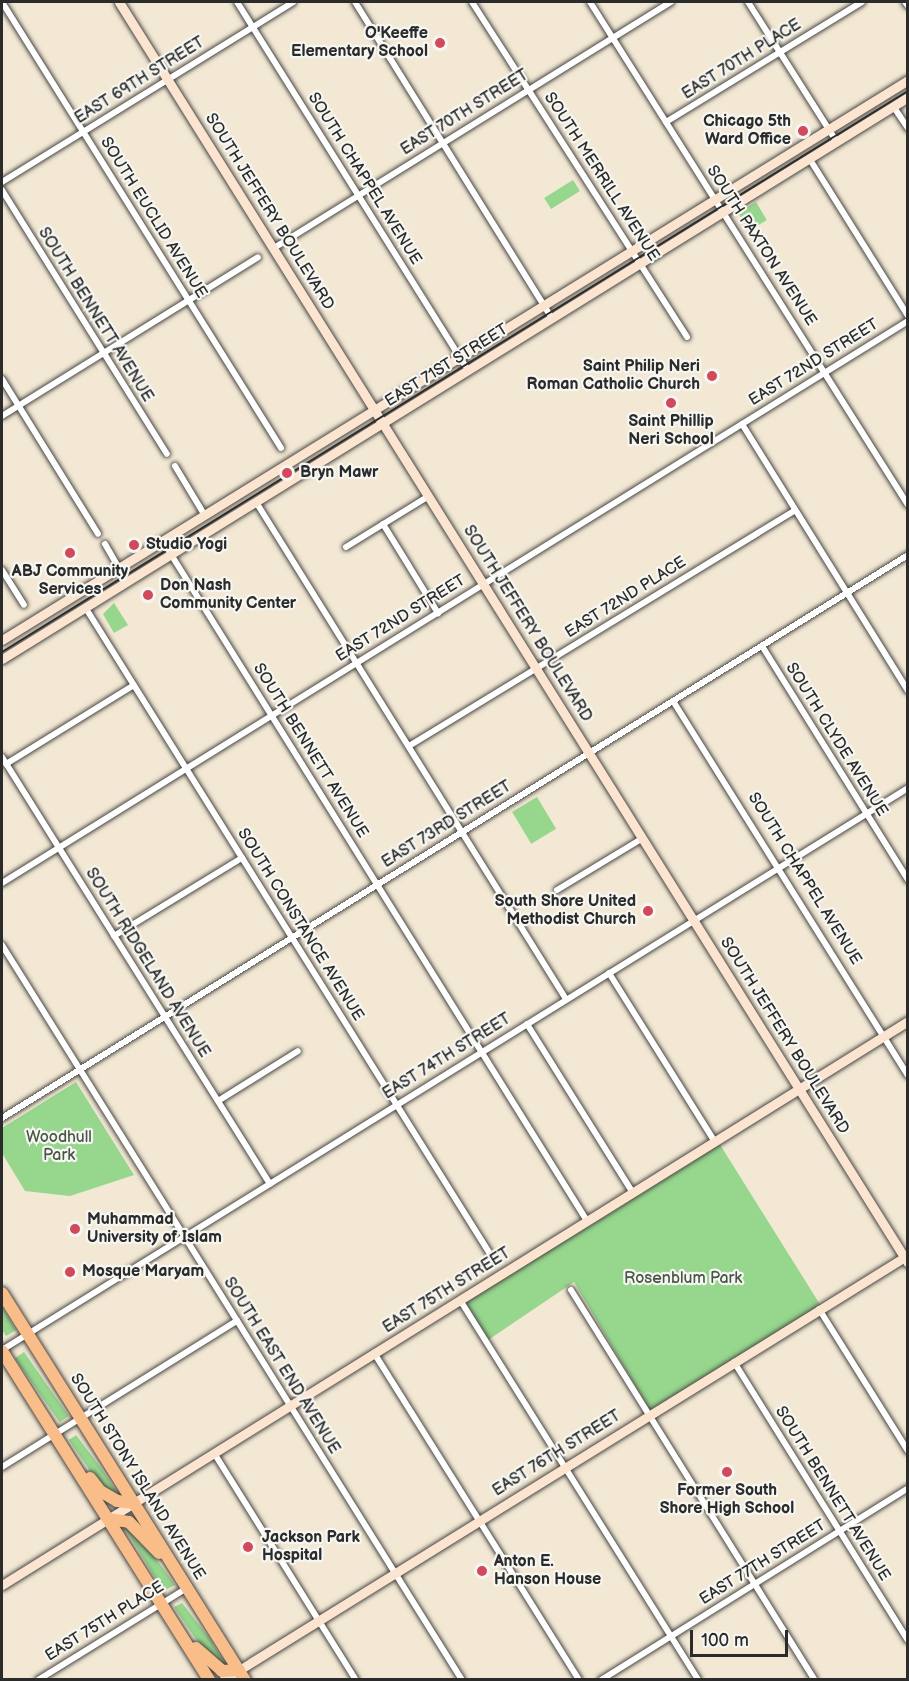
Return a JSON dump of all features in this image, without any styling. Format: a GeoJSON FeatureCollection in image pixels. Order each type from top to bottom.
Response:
{"type":"FeatureCollection","features":[{"type":"Feature","properties":{"kind":"highway","name":"SOUTH STONY ISLAND AVENUE"},"geometry":{"type":"LineString","coordinates":[[2,1293],[242,1675]]}},
{"type":"Feature","properties":{"kind":"highway"},"geometry":{"type":"LineString","coordinates":[[2,1351],[209,1680]]}},
{"type":"Feature","properties":{"kind":"highway"},"geometry":{"type":"LineString","coordinates":[[78,1470],[117,1501],[134,1503]]}},
{"type":"Feature","properties":{"kind":"highway"},"geometry":{"type":"LineString","coordinates":[[108,1519],[129,1522],[157,1553],[166,1554]]}},
{"type":"Feature","properties":{"kind":"highway"},"geometry":{"type":"LineString","coordinates":[[188,1645],[197,1648],[222,1671],[242,1675]]}},
{"type":"Feature","properties":{"kind":"main road","name":"SOUTH JEFFERY BOULEVARD"},"geometry":{"type":"LineString","coordinates":[[119,2],[906,1258]]}},
{"type":"Feature","properties":{"kind":"main road","name":"EAST 71ST STREET"},"geometry":{"type":"LineString","coordinates":[[2,640],[908,80]]}},
{"type":"Feature","properties":{"kind":"main road","name":"EAST 71ST STREET"},"geometry":{"type":"LineString","coordinates":[[2,659],[908,97]]}},
{"type":"Feature","properties":{"kind":"main road","name":"EAST 75TH STREET"},"geometry":{"type":"LineString","coordinates":[[2,1585],[908,1021]]}},
{"type":"Feature","properties":{"kind":"main road","name":"EAST 76TH STREET"},"geometry":{"type":"LineString","coordinates":[[223,1680],[242,1675],[319,1620],[819,1309],[906,1258]]}},
{"type":"Feature","properties":{"kind":"street","name":"SOUTH EUCLID AVENUE"},"geometry":{"type":"LineString","coordinates":[[2,2],[281,448]]}},
{"type":"Feature","properties":{"kind":"street","name":"SOUTH CHAPPEL AVENUE"},"geometry":{"type":"LineString","coordinates":[[237,2],[468,370]]}},
{"type":"Feature","properties":{"kind":"street","name":"EAST 69TH STREET"},"geometry":{"type":"LineString","coordinates":[[2,183],[293,2]]}},
{"type":"Feature","properties":{"kind":"street"},"geometry":{"type":"LineString","coordinates":[[355,2],[552,319]]}},
{"type":"Feature","properties":{"kind":"street","name":"SOUTH MERRILL AVENUE"},"geometry":{"type":"LineString","coordinates":[[472,2],[687,337]]}},
{"type":"Feature","properties":{"kind":"street","name":"SOUTH PAXTON AVENUE"},"geometry":{"type":"LineString","coordinates":[[590,2],[908,505]]}},
{"type":"Feature","properties":{"kind":"street","name":"EAST 70TH STREET"},"geometry":{"type":"LineString","coordinates":[[274,248],[671,2]]}},
{"type":"Feature","properties":{"kind":"street"},"geometry":{"type":"LineString","coordinates":[[748,2],[837,142]]}},
{"type":"Feature","properties":{"kind":"street","name":"EAST 70TH PLACE"},"geometry":{"type":"LineString","coordinates":[[666,122],[862,2]]}},
{"type":"Feature","properties":{"kind":"street"},"geometry":{"type":"LineString","coordinates":[[905,2],[908,6]]}},
{"type":"Feature","properties":{"kind":"street"},"geometry":{"type":"LineString","coordinates":[[893,106],[908,128]]}},
{"type":"Feature","properties":{"kind":"street"},"geometry":{"type":"LineString","coordinates":[[809,158],[908,316]]}},
{"type":"Feature","properties":{"kind":"street","name":"SOUTH BENNETT AVENUE"},"geometry":{"type":"LineString","coordinates":[[2,190],[167,454]]}},
{"type":"Feature","properties":{"kind":"street"},"geometry":{"type":"LineString","coordinates":[[2,416],[258,257]]}},
{"type":"Feature","properties":{"kind":"street","name":"EAST 72ND STREET"},"geometry":{"type":"LineString","coordinates":[[2,883],[908,321]]}},
{"type":"Feature","properties":{"kind":"street"},"geometry":{"type":"LineString","coordinates":[[2,379],[98,534]]}},
{"type":"Feature","properties":{"kind":"street"},"geometry":{"type":"LineString","coordinates":[[742,424],[908,691]]}},
{"type":"Feature","properties":{"kind":"street"},"geometry":{"type":"LineString","coordinates":[[175,466],[204,514]]}},
{"type":"Feature","properties":{"kind":"street"},"geometry":{"type":"LineString","coordinates":[[346,547],[429,496]]}},
{"type":"Feature","properties":{"kind":"street"},"geometry":{"type":"LineString","coordinates":[[256,502],[566,999]]}},
{"type":"Feature","properties":{"kind":"street","name":"EAST 72ND PLACE"},"geometry":{"type":"LineString","coordinates":[[409,746],[795,510]]}},
{"type":"Feature","properties":{"kind":"street"},"geometry":{"type":"LineString","coordinates":[[383,524],[438,613]]}},
{"type":"Feature","properties":{"kind":"street","name":"SOUTH BENNETT AVENUE"},"geometry":{"type":"LineString","coordinates":[[162,540],[587,1221]]}},
{"type":"Feature","properties":{"kind":"street"},"geometry":{"type":"LineString","coordinates":[[105,544],[119,568]]}},
{"type":"Feature","properties":{"kind":"street","name":"EAST 73RD STREET"},"geometry":{"type":"LineString","coordinates":[[2,1116],[908,555]]}},
{"type":"Feature","properties":{"kind":"street"},"geometry":{"type":"LineString","coordinates":[[2,570],[24,605]]}},
{"type":"Feature","properties":{"kind":"street","name":"SOUTH CONSTANCE AVENUE"},"geometry":{"type":"LineString","coordinates":[[85,607],[492,1257]]}},
{"type":"Feature","properties":{"kind":"street"},"geometry":{"type":"LineString","coordinates":[[33,621],[41,634]]}},
{"type":"Feature","properties":{"kind":"street","name":"SOUTH CLYDE AVENUE"},"geometry":{"type":"LineString","coordinates":[[762,646],[908,879]]}},
{"type":"Feature","properties":{"kind":"street"},"geometry":{"type":"LineString","coordinates":[[6,764],[134,685]]}},
{"type":"Feature","properties":{"kind":"street","name":"SOUTH CHAPPEL AVENUE"},"geometry":{"type":"LineString","coordinates":[[673,701],[780,867],[908,1075]]}},
{"type":"Feature","properties":{"kind":"street","name":"SOUTH RIDGELAND AVENUE"},"geometry":{"type":"LineString","coordinates":[[2,757],[270,1184]]}},
{"type":"Feature","properties":{"kind":"street","name":"EAST 74TH STREET"},"geometry":{"type":"LineString","coordinates":[[2,1351],[908,788]]}},
{"type":"Feature","properties":{"kind":"street"},"geometry":{"type":"LineString","coordinates":[[557,890],[643,838]]}},
{"type":"Feature","properties":{"kind":"street"},"geometry":{"type":"LineString","coordinates":[[114,936],[242,858]]}},
{"type":"Feature","properties":{"kind":"street","name":"SOUTH EAST END AVENUE"},"geometry":{"type":"LineString","coordinates":[[2,945],[462,1680]]}},
{"type":"Feature","properties":{"kind":"street"},"geometry":{"type":"LineString","coordinates":[[609,973],[715,1142]]}},
{"type":"Feature","properties":{"kind":"street"},"geometry":{"type":"LineString","coordinates":[[527,1024],[633,1193]]}},
{"type":"Feature","properties":{"kind":"street"},"geometry":{"type":"LineString","coordinates":[[218,1101],[298,1051]]}},
{"type":"Feature","properties":{"kind":"street"},"geometry":{"type":"LineString","coordinates":[[572,1290],[815,1680]]}},
{"type":"Feature","properties":{"kind":"street"},"geometry":{"type":"LineString","coordinates":[[460,1300],[698,1680]]}},
{"type":"Feature","properties":{"kind":"street"},"geometry":{"type":"LineString","coordinates":[[819,1309],[908,1451]]}},
{"type":"Feature","properties":{"kind":"street"},"geometry":{"type":"LineString","coordinates":[[2,1467],[237,1321]]}},
{"type":"Feature","properties":{"kind":"street"},"geometry":{"type":"LineString","coordinates":[[375,1353],[579,1680]]}},
{"type":"Feature","properties":{"kind":"street","name":"SOUTH BENNETT AVENUE"},"geometry":{"type":"LineString","coordinates":[[734,1362],[908,1640]]}},
{"type":"Feature","properties":{"kind":"street"},"geometry":{"type":"LineString","coordinates":[[214,1453],[356,1680]]}},
{"type":"Feature","properties":{"kind":"street","name":"EAST 77TH STREET"},"geometry":{"type":"LineString","coordinates":[[601,1680],[908,1488]]}},
{"type":"Feature","properties":{"kind":"street","name":"EAST 75TH PLACE"},"geometry":{"type":"LineString","coordinates":[[38,1680],[187,1588]]}},
{"type":"Feature","properties":{"kind":"green space"},"geometry":{"type":"Polygon","coordinates":[[[573,180],[580,191],[551,209],[544,198],[573,180]]]}},
{"type":"Feature","properties":{"kind":"green space"},"geometry":{"type":"Polygon","coordinates":[[[756,202],[767,220],[749,231],[738,213],[756,202]]]}},
{"type":"Feature","properties":{"kind":"green space"},"geometry":{"type":"Polygon","coordinates":[[[114,603],[128,625],[114,633],[103,614],[114,603]]]}},
{"type":"Feature","properties":{"kind":"green space"},"geometry":{"type":"Polygon","coordinates":[[[537,797],[556,829],[531,844],[512,812],[537,797]]]}},
{"type":"Feature","properties":{"kind":"green space","name":"Woodhull Park"},"geometry":{"type":"Polygon","coordinates":[[[76,1082],[134,1175],[70,1196],[25,1191],[2,1153],[2,1128],[76,1082]]]}},
{"type":"Feature","properties":{"kind":"green space","name":"Rosenblum Park"},"geometry":{"type":"Polygon","coordinates":[[[719,1143],[821,1306],[651,1412],[574,1282],[488,1340],[464,1302],[719,1143]]]}},
{"type":"Feature","properties":{"kind":"green space"},"geometry":{"type":"Polygon","coordinates":[[[2,1307],[16,1330],[6,1336],[2,1330],[2,1307]]]}},
{"type":"Feature","properties":{"kind":"green space"},"geometry":{"type":"Polygon","coordinates":[[[24,1352],[69,1416],[60,1422],[15,1358],[24,1352]]]}},
{"type":"Feature","properties":{"kind":"green space"},"geometry":{"type":"Polygon","coordinates":[[[76,1435],[121,1498],[99,1484],[69,1440],[76,1435]]]}},
{"type":"Feature","properties":{"kind":"green space"},"geometry":{"type":"Polygon","coordinates":[[[123,1525],[141,1538],[175,1585],[163,1591],[123,1525]]]}},
{"type":"Feature","properties":{"kind":"green space"},"geometry":{"type":"Polygon","coordinates":[[[182,1603],[210,1639],[227,1667],[221,1670],[195,1638],[174,1607],[182,1603]]]}},
{"type":"Feature","properties":{"kind":"railway"},"geometry":{"type":"LineString","coordinates":[[2,652],[908,91]]}},
{"type":"Feature","properties":{"kind":"place","name":"O'Keeffe Elementary School"},"geometry":{"type":"Point","coordinates":[440,43]}},
{"type":"Feature","properties":{"kind":"place","name":"Chicago 5th Ward Office"},"geometry":{"type":"Point","coordinates":[803,131]}},
{"type":"Feature","properties":{"kind":"place","name":"Saint Philip Neri Roman Catholic Church"},"geometry":{"type":"Point","coordinates":[712,376]}},
{"type":"Feature","properties":{"kind":"place","name":"Saint Phillip Neri School"},"geometry":{"type":"Point","coordinates":[671,403]}},
{"type":"Feature","properties":{"kind":"place","name":"Bryn Mawr"},"geometry":{"type":"Point","coordinates":[287,473]}},
{"type":"Feature","properties":{"kind":"place","name":"Studio Yogi"},"geometry":{"type":"Point","coordinates":[134,545]}},
{"type":"Feature","properties":{"kind":"place","name":"ABJ Community Services"},"geometry":{"type":"Point","coordinates":[70,553]}},
{"type":"Feature","properties":{"kind":"place","name":"Don Nash Community Center"},"geometry":{"type":"Point","coordinates":[148,595]}},
{"type":"Feature","properties":{"kind":"place","name":"South Shore United Methodist Church"},"geometry":{"type":"Point","coordinates":[648,911]}},
{"type":"Feature","properties":{"kind":"place","name":"Muhammad University of Islam"},"geometry":{"type":"Point","coordinates":[75,1229]}},
{"type":"Feature","properties":{"kind":"place","name":"Mosque Maryam"},"geometry":{"type":"Point","coordinates":[70,1272]}},
{"type":"Feature","properties":{"kind":"place","name":"Former South Shore High School"},"geometry":{"type":"Point","coordinates":[727,1472]}},
{"type":"Feature","properties":{"kind":"place","name":"Jackson Park Hospital"},"geometry":{"type":"Point","coordinates":[248,1547]}},
{"type":"Feature","properties":{"kind":"place","name":"Anton E. Hanson House"},"geometry":{"type":"Point","coordinates":[482,1571]}}]}
